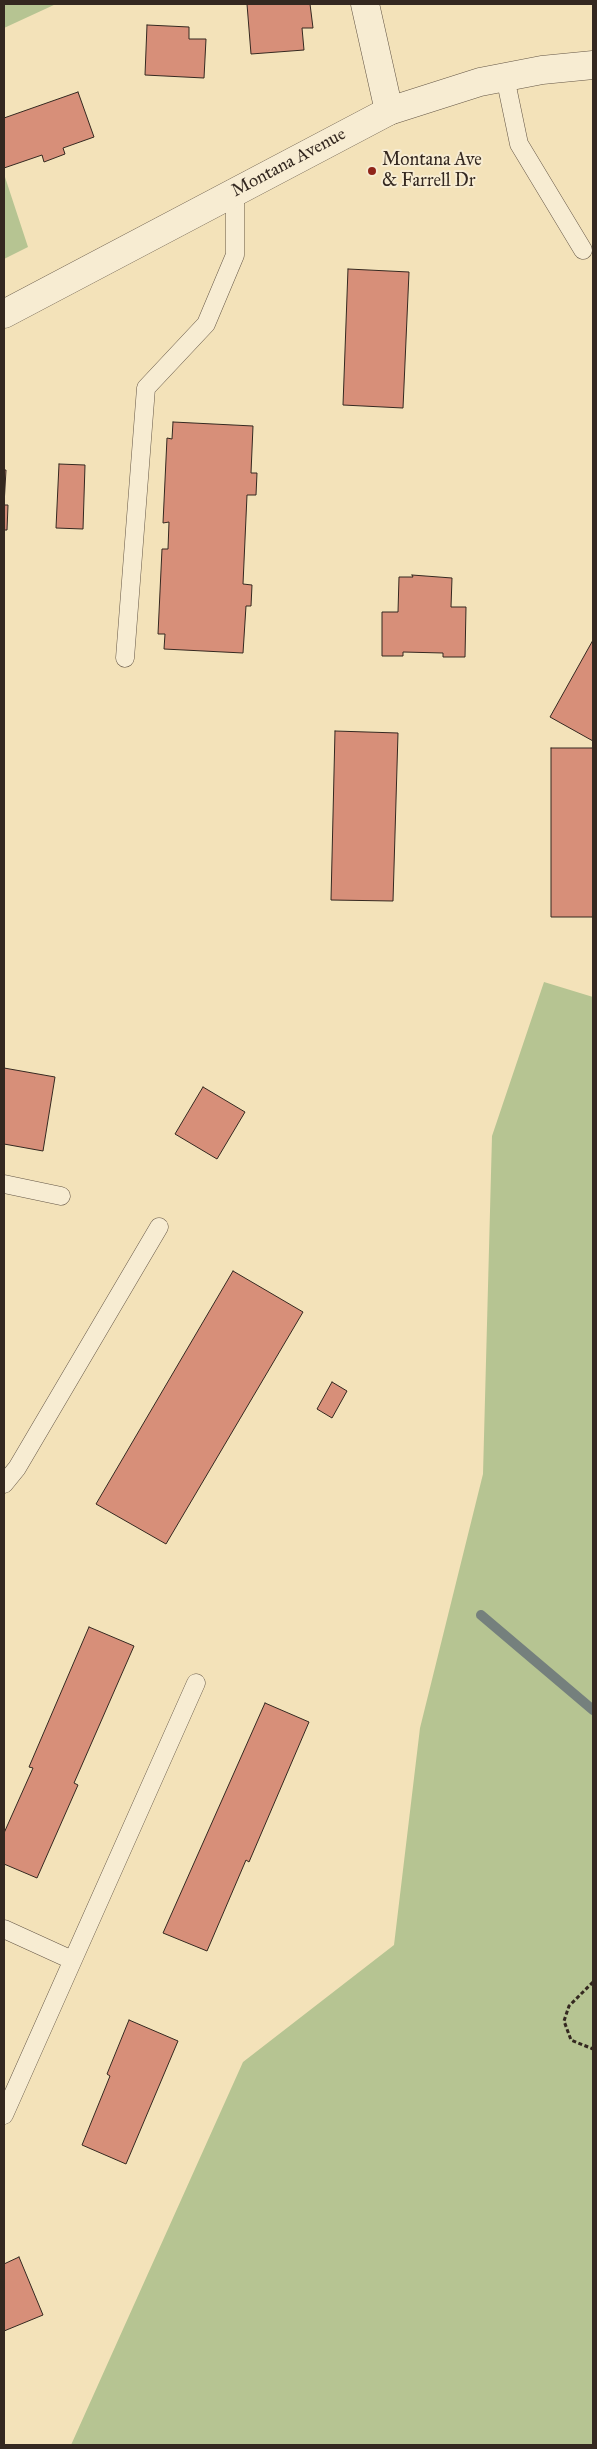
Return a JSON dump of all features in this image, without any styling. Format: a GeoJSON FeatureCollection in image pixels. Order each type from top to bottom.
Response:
{"type":"FeatureCollection","features":[{"type":"Feature","properties":{"kind":"street"},"geometry":{"type":"LineString","coordinates":[[365,4],[389,111]]}},
{"type":"Feature","properties":{"kind":"street","name":"Montana Avenue"},"geometry":{"type":"LineString","coordinates":[[4,314],[389,111],[471,84],[542,70],[593,66]]}},
{"type":"Feature","properties":{"kind":"lane"},"geometry":{"type":"LineString","coordinates":[[505,77],[519,144],[583,250]]}},
{"type":"Feature","properties":{"kind":"lane"},"geometry":{"type":"LineString","coordinates":[[125,658],[146,388],[206,324],[235,255],[235,192]]}},
{"type":"Feature","properties":{"kind":"lane"},"geometry":{"type":"LineString","coordinates":[[4,1184],[61,1196]]}},
{"type":"Feature","properties":{"kind":"lane"},"geometry":{"type":"LineString","coordinates":[[4,1484],[17,1468],[159,1227]]}},
{"type":"Feature","properties":{"kind":"lane"},"geometry":{"type":"LineString","coordinates":[[4,2115],[196,1683]]}},
{"type":"Feature","properties":{"kind":"lane"},"geometry":{"type":"LineString","coordinates":[[4,1929],[72,1960]]}},
{"type":"Feature","properties":{"kind":"path"},"geometry":{"type":"LineString","coordinates":[[593,1982],[568,2006],[564,2021],[571,2040],[593,2049]]}},
{"type":"Feature","properties":{"kind":"green space"},"geometry":{"type":"Polygon","coordinates":[[[4,4],[56,4],[4,28],[4,4]]]}},
{"type":"Feature","properties":{"kind":"green space"},"geometry":{"type":"Polygon","coordinates":[[[4,174],[28,247],[4,259],[4,174]]]}},
{"type":"Feature","properties":{"kind":"green space"},"geometry":{"type":"Polygon","coordinates":[[[544,982],[593,997],[593,2445],[71,2445],[243,2062],[394,1945],[420,1728],[483,1474],[492,1136],[544,982]]]}},
{"type":"Feature","properties":{"kind":"building"},"geometry":{"type":"Polygon","coordinates":[[[247,4],[310,4],[313,28],[302,28],[304,50],[251,54],[247,4]]]}},
{"type":"Feature","properties":{"kind":"building"},"geometry":{"type":"Polygon","coordinates":[[[147,25],[189,27],[189,39],[206,39],[204,78],[145,75],[147,25]]]}},
{"type":"Feature","properties":{"kind":"building"},"geometry":{"type":"Polygon","coordinates":[[[78,92],[94,137],[63,148],[65,154],[44,162],[42,155],[4,168],[4,118],[78,92]]]}},
{"type":"Feature","properties":{"kind":"building"},"geometry":{"type":"Polygon","coordinates":[[[348,269],[409,272],[403,408],[343,405],[348,269]]]}},
{"type":"Feature","properties":{"kind":"building"},"geometry":{"type":"Polygon","coordinates":[[[173,422],[253,426],[251,473],[257,473],[256,495],[247,495],[243,584],[252,585],[251,606],[246,606],[243,653],[164,649],[165,634],[158,634],[162,549],[168,549],[169,522],[163,523],[167,438],[172,439],[173,422]]]}},
{"type":"Feature","properties":{"kind":"building"},"geometry":{"type":"Polygon","coordinates":[[[59,464],[85,465],[83,529],[56,528],[59,464]]]}},
{"type":"Feature","properties":{"kind":"building"},"geometry":{"type":"Polygon","coordinates":[[[4,470],[6,470],[4,505],[4,470]]]}},
{"type":"Feature","properties":{"kind":"building"},"geometry":{"type":"Polygon","coordinates":[[[4,505],[8,505],[7,530],[4,530],[4,505]]]}},
{"type":"Feature","properties":{"kind":"building"},"geometry":{"type":"Polygon","coordinates":[[[412,575],[452,578],[451,607],[466,607],[465,657],[443,657],[443,653],[403,652],[403,656],[382,656],[382,612],[398,612],[399,577],[413,577],[412,575]]]}},
{"type":"Feature","properties":{"kind":"building"},"geometry":{"type":"Polygon","coordinates":[[[593,640],[593,741],[550,717],[593,640]]]}},
{"type":"Feature","properties":{"kind":"building"},"geometry":{"type":"Polygon","coordinates":[[[335,731],[398,733],[393,901],[331,900],[335,731]]]}},
{"type":"Feature","properties":{"kind":"building"},"geometry":{"type":"Polygon","coordinates":[[[551,748],[593,748],[593,917],[551,917],[551,748]]]}},
{"type":"Feature","properties":{"kind":"building"},"geometry":{"type":"Polygon","coordinates":[[[4,1068],[55,1077],[43,1151],[4,1144],[4,1068]]]}},
{"type":"Feature","properties":{"kind":"building"},"geometry":{"type":"Polygon","coordinates":[[[203,1087],[245,1112],[217,1159],[175,1134],[203,1087]]]}},
{"type":"Feature","properties":{"kind":"building"},"geometry":{"type":"Polygon","coordinates":[[[233,1271],[303,1312],[166,1544],[96,1504],[233,1271]]]}},
{"type":"Feature","properties":{"kind":"building"},"geometry":{"type":"Polygon","coordinates":[[[332,1382],[347,1391],[332,1418],[317,1409],[332,1382]]]}},
{"type":"Feature","properties":{"kind":"building"},"geometry":{"type":"Polygon","coordinates":[[[89,1627],[134,1646],[74,1783],[78,1785],[37,1878],[4,1864],[4,1833],[33,1768],[29,1767],[89,1627]]]}},
{"type":"Feature","properties":{"kind":"building"},"geometry":{"type":"Polygon","coordinates":[[[265,1703],[309,1722],[249,1862],[246,1860],[207,1951],[163,1933],[265,1703]]]}},
{"type":"Feature","properties":{"kind":"building"},"geometry":{"type":"Polygon","coordinates":[[[129,2020],[178,2041],[126,2164],[82,2145],[110,2076],[107,2074],[129,2020]]]}},
{"type":"Feature","properties":{"kind":"building"},"geometry":{"type":"Polygon","coordinates":[[[19,2257],[43,2315],[4,2331],[4,2264],[19,2257]]]}},
{"type":"Feature","properties":{"kind":"waterway"},"geometry":{"type":"LineString","coordinates":[[481,1615],[593,1710]]}},
{"type":"Feature","properties":{"kind":"place","name":"Montana Ave & Farrell Dr"},"geometry":{"type":"Point","coordinates":[372,171]}}]}
